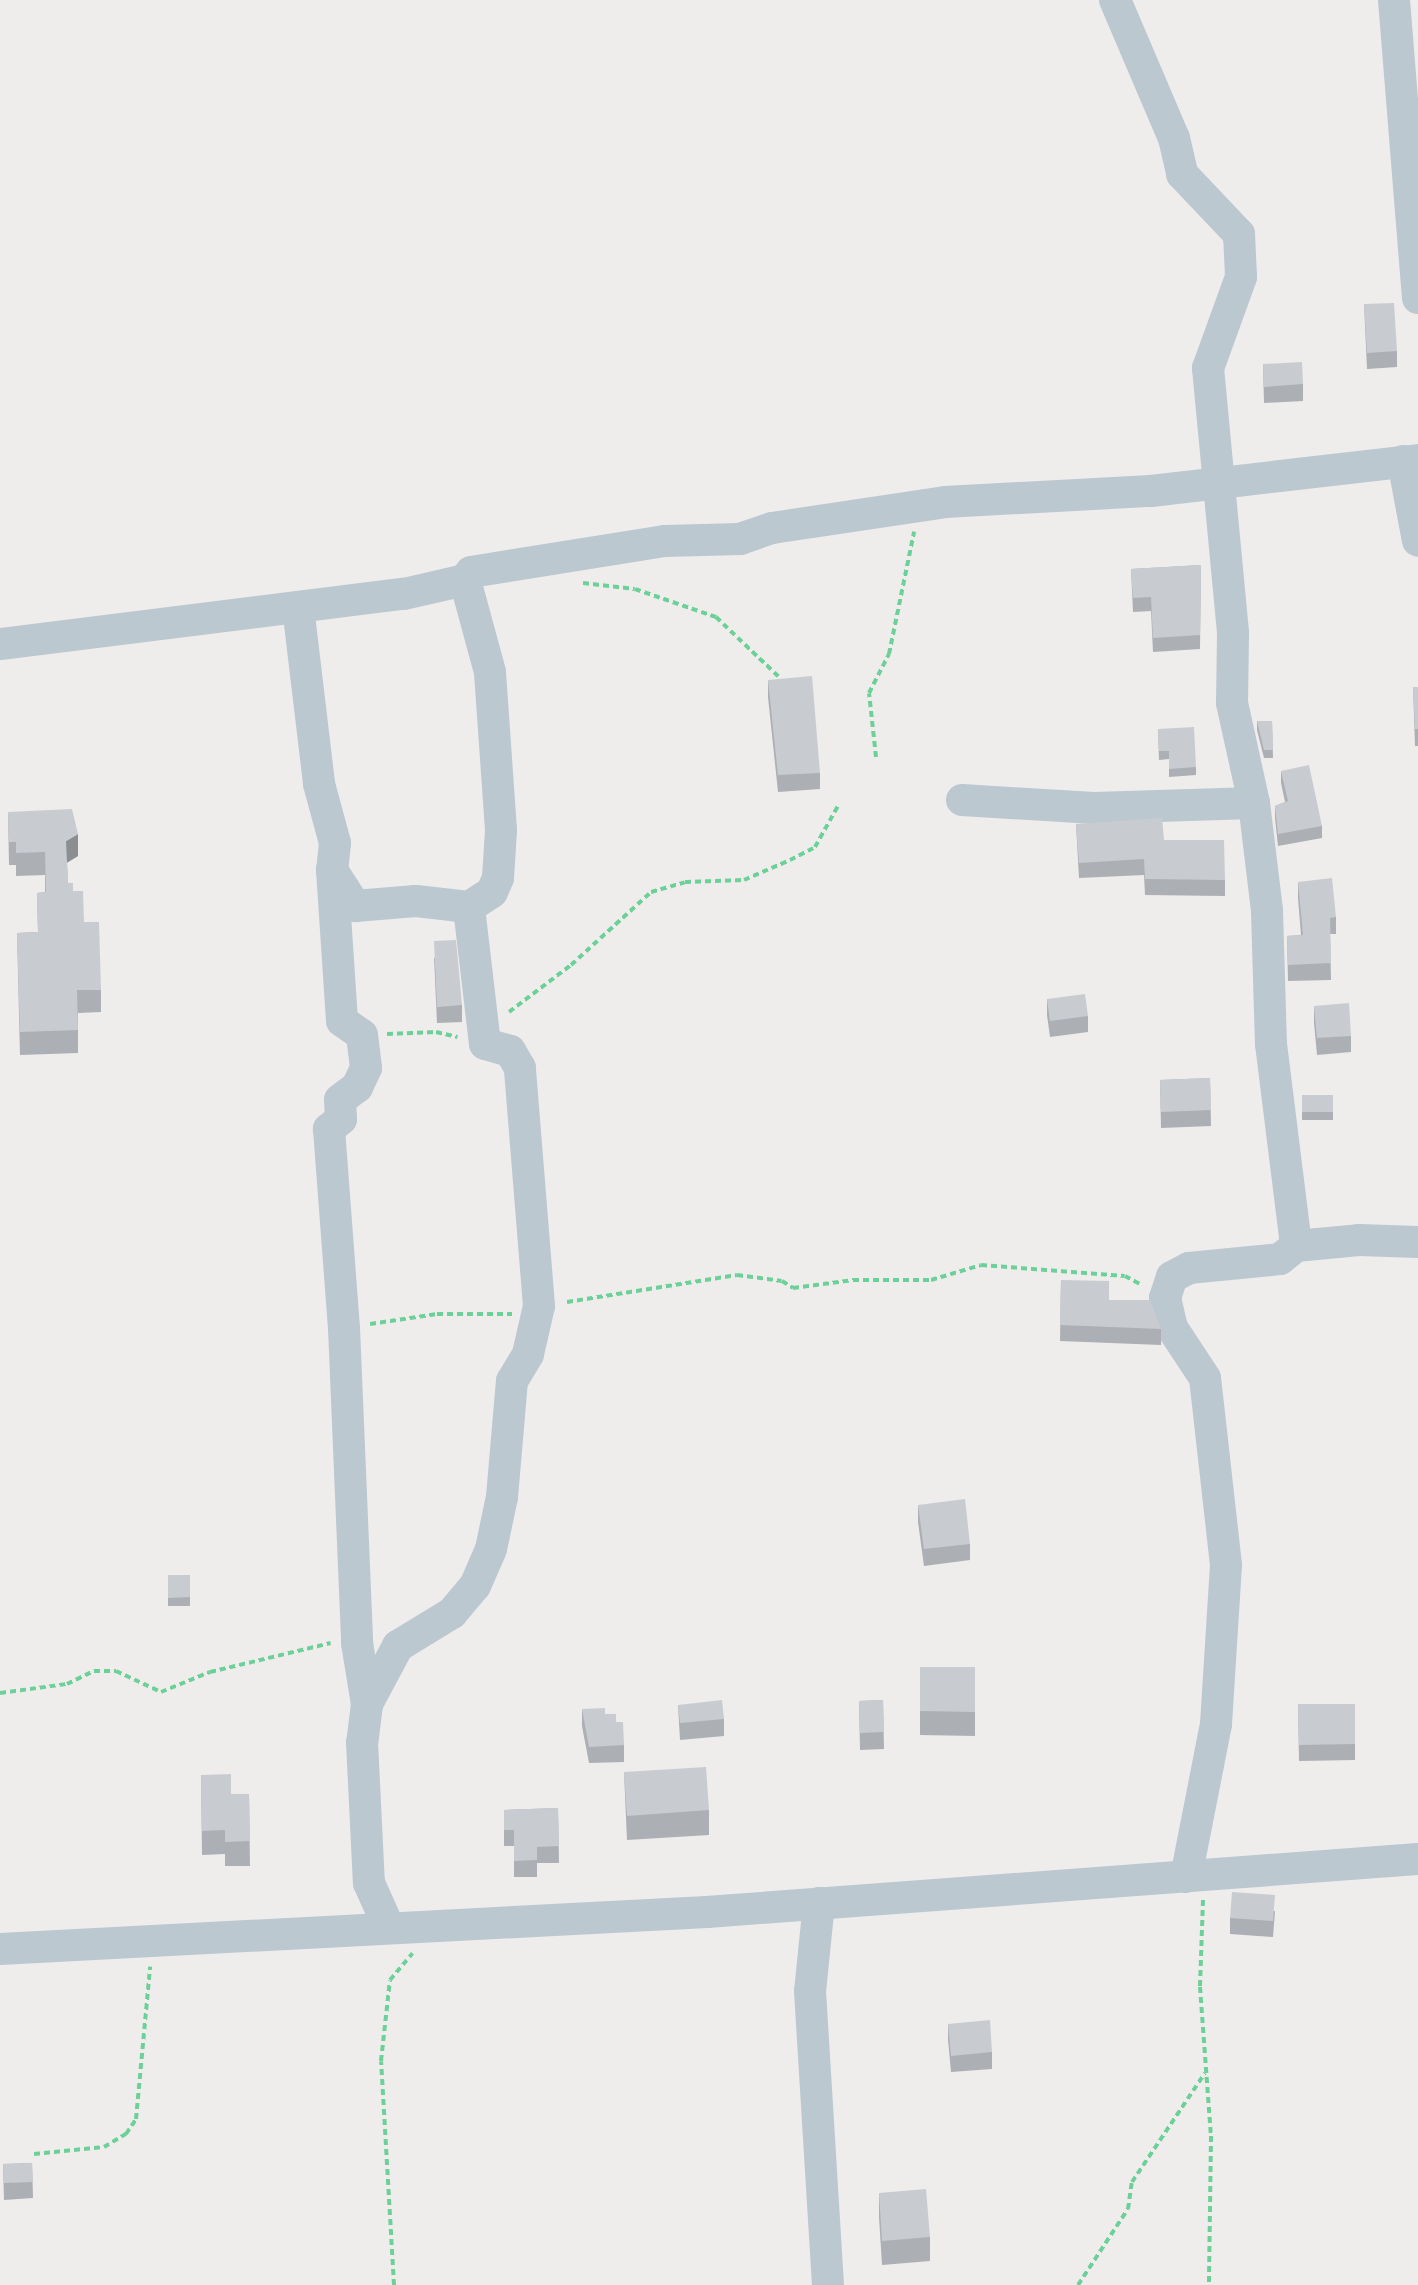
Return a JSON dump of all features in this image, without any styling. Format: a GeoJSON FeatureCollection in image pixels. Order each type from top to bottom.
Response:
{"type":"FeatureCollection","features":[{"type":"Feature","properties":{"kind":"street"},"geometry":{"type":"LineString","coordinates":[[1115,0],[1174,138],[1182,174],[1239,234],[1241,277],[1208,368],[1233,633],[1232,703],[1254,803],[1267,911],[1271,1044],[1296,1246]]}},
{"type":"Feature","properties":{"kind":"street"},"geometry":{"type":"LineString","coordinates":[[1394,0],[1418,298]]}},
{"type":"Feature","properties":{"kind":"street"},"geometry":{"type":"LineString","coordinates":[[0,644],[298,607],[465,580],[471,572],[593,552],[740,539],[772,528],[918,506],[1219,483],[1411,460],[1418,541]]}},
{"type":"Feature","properties":{"kind":"street"},"geometry":{"type":"LineString","coordinates":[[332,870],[355,906],[416,901],[469,907],[492,892],[498,878],[501,830],[490,672],[465,580]]}},
{"type":"Feature","properties":{"kind":"street"},"geometry":{"type":"LineString","coordinates":[[298,607],[319,784],[335,843],[332,870],[342,1021],[362,1035],[363,1079],[340,1100],[341,1119],[329,1129],[344,1328],[357,1643],[367,1704],[362,1742],[369,1883],[389,1928]]}},
{"type":"Feature","properties":{"kind":"street"},"geometry":{"type":"LineString","coordinates":[[962,800],[1094,808],[1254,803]]}},
{"type":"Feature","properties":{"kind":"street"},"geometry":{"type":"LineString","coordinates":[[367,1704],[398,1646],[452,1613],[475,1586],[491,1549],[502,1497],[512,1381],[528,1354],[537,1314],[539,1287],[520,1068],[510,1051],[485,1044],[469,907]]}},
{"type":"Feature","properties":{"kind":"street"},"geometry":{"type":"LineString","coordinates":[[1195,1877],[1216,1724],[1226,1565],[1205,1378],[1172,1328],[1165,1298],[1172,1277],[1189,1268],[1280,1259],[1296,1246],[1359,1240],[1418,1242]]}},
{"type":"Feature","properties":{"kind":"street"},"geometry":{"type":"LineString","coordinates":[[0,1949],[819,1903],[1418,1859]]}},
{"type":"Feature","properties":{"kind":"street"},"geometry":{"type":"LineString","coordinates":[[819,1903],[810,1991],[828,2285]]}},
{"type":"Feature","properties":{"kind":"path"},"geometry":{"type":"LineString","coordinates":[[876,757],[869,693],[889,654],[918,506]]}},
{"type":"Feature","properties":{"kind":"path"},"geometry":{"type":"LineString","coordinates":[[569,579],[641,590],[716,617],[779,677]]}},
{"type":"Feature","properties":{"kind":"path"},"geometry":{"type":"LineString","coordinates":[[362,1035],[436,1032],[485,1044],[512,1010],[530,1000],[651,892],[685,882],[744,880],[790,860],[815,847],[839,804]]}},
{"type":"Feature","properties":{"kind":"path"},"geometry":{"type":"LineString","coordinates":[[537,1314],[533,1314],[592,1294],[737,1275],[782,1281],[793,1288],[853,1280],[931,1280],[981,1265],[1125,1276],[1165,1298]]}},
{"type":"Feature","properties":{"kind":"path"},"geometry":{"type":"LineString","coordinates":[[344,1328],[437,1314],[537,1314]]}},
{"type":"Feature","properties":{"kind":"path"},"geometry":{"type":"LineString","coordinates":[[0,1693],[67,1684],[94,1671],[116,1671],[161,1692],[210,1672],[332,1643],[357,1643]]}},
{"type":"Feature","properties":{"kind":"path"},"geometry":{"type":"LineString","coordinates":[[1195,1877],[1212,2150],[1209,2285]]}},
{"type":"Feature","properties":{"kind":"path"},"geometry":{"type":"LineString","coordinates":[[394,2285],[381,2061],[390,1980],[437,1926]]}},
{"type":"Feature","properties":{"kind":"path"},"geometry":{"type":"LineString","coordinates":[[34,2154],[104,2147],[126,2134],[136,2119],[143,1998],[156,1938]]}},
{"type":"Feature","properties":{"kind":"path"},"geometry":{"type":"LineString","coordinates":[[1078,2285],[1128,2209],[1132,2182],[1206,2071]]}},
{"type":"Feature","properties":{"kind":"building"},"geometry":{"type":"Polygon","coordinates":[[[1394,303],[1397,351],[1367,353],[1364,304],[1394,303]]]}},
{"type":"Feature","properties":{"kind":"building"},"geometry":{"type":"Polygon","coordinates":[[[1302,362],[1303,384],[1264,387],[1263,364],[1302,362]]]}},
{"type":"Feature","properties":{"kind":"building"},"geometry":{"type":"Polygon","coordinates":[[[1201,565],[1200,635],[1153,638],[1151,597],[1133,598],[1131,569],[1201,565]]]}},
{"type":"Feature","properties":{"kind":"building"},"geometry":{"type":"Polygon","coordinates":[[[812,676],[820,773],[778,775],[768,680],[812,676]]]}},
{"type":"Feature","properties":{"kind":"building"},"geometry":{"type":"Polygon","coordinates":[[[1413,687],[1418,687],[1418,729],[1415,729],[1413,687]]]}},
{"type":"Feature","properties":{"kind":"building"},"geometry":{"type":"Polygon","coordinates":[[[1257,721],[1272,721],[1273,750],[1264,750],[1257,721]]]}},
{"type":"Feature","properties":{"kind":"building"},"geometry":{"type":"Polygon","coordinates":[[[1194,727],[1196,767],[1169,769],[1169,751],[1159,751],[1158,729],[1194,727]]]}},
{"type":"Feature","properties":{"kind":"building"},"geometry":{"type":"Polygon","coordinates":[[[1309,765],[1322,826],[1278,834],[1275,806],[1288,801],[1281,771],[1309,765]]]}},
{"type":"Feature","properties":{"kind":"building"},"geometry":{"type":"Polygon","coordinates":[[[72,809],[78,834],[66,841],[68,883],[73,883],[73,891],[83,891],[84,922],[99,922],[101,990],[77,990],[78,1030],[20,1032],[17,933],[38,932],[37,893],[46,892],[45,852],[16,853],[16,842],[9,842],[8,812],[72,809]]]}},
{"type":"Feature","properties":{"kind":"building"},"geometry":{"type":"Polygon","coordinates":[[[1162,818],[1164,840],[1224,840],[1225,880],[1145,879],[1144,859],[1079,863],[1076,824],[1162,818]]]}},
{"type":"Feature","properties":{"kind":"building"},"geometry":{"type":"Polygon","coordinates":[[[1332,878],[1336,917],[1330,918],[1331,963],[1288,965],[1287,936],[1303,935],[1298,882],[1332,878]]]}},
{"type":"Feature","properties":{"kind":"building"},"geometry":{"type":"Polygon","coordinates":[[[456,940],[462,1005],[437,1007],[434,941],[456,940]]]}},
{"type":"Feature","properties":{"kind":"building"},"geometry":{"type":"Polygon","coordinates":[[[1085,994],[1088,1016],[1050,1021],[1047,999],[1085,994]]]}},
{"type":"Feature","properties":{"kind":"building"},"geometry":{"type":"Polygon","coordinates":[[[1349,1003],[1351,1036],[1317,1038],[1314,1006],[1349,1003]]]}},
{"type":"Feature","properties":{"kind":"building"},"geometry":{"type":"Polygon","coordinates":[[[1210,1078],[1211,1110],[1161,1112],[1160,1080],[1210,1078]]]}},
{"type":"Feature","properties":{"kind":"building"},"geometry":{"type":"Polygon","coordinates":[[[1302,1095],[1333,1095],[1333,1112],[1302,1112],[1302,1095]]]}},
{"type":"Feature","properties":{"kind":"building"},"geometry":{"type":"Polygon","coordinates":[[[1061,1280],[1109,1281],[1109,1300],[1150,1300],[1161,1329],[1060,1325],[1061,1280]]]}},
{"type":"Feature","properties":{"kind":"building"},"geometry":{"type":"Polygon","coordinates":[[[965,1499],[970,1544],[924,1549],[918,1505],[965,1499]]]}},
{"type":"Feature","properties":{"kind":"building"},"geometry":{"type":"Polygon","coordinates":[[[168,1575],[190,1575],[190,1597],[168,1598],[168,1575]]]}},
{"type":"Feature","properties":{"kind":"building"},"geometry":{"type":"Polygon","coordinates":[[[920,1667],[975,1667],[975,1712],[920,1711],[920,1667]]]}},
{"type":"Feature","properties":{"kind":"building"},"geometry":{"type":"Polygon","coordinates":[[[722,1700],[724,1719],[680,1723],[678,1705],[722,1700]]]}},
{"type":"Feature","properties":{"kind":"building"},"geometry":{"type":"Polygon","coordinates":[[[883,1700],[884,1732],[860,1733],[859,1701],[883,1700]]]}},
{"type":"Feature","properties":{"kind":"building"},"geometry":{"type":"Polygon","coordinates":[[[1298,1704],[1355,1704],[1355,1744],[1299,1745],[1298,1704]]]}},
{"type":"Feature","properties":{"kind":"building"},"geometry":{"type":"Polygon","coordinates":[[[605,1708],[605,1714],[616,1714],[616,1722],[623,1722],[624,1745],[589,1747],[582,1709],[605,1708]]]}},
{"type":"Feature","properties":{"kind":"building"},"geometry":{"type":"Polygon","coordinates":[[[706,1767],[709,1810],[627,1816],[624,1772],[706,1767]]]}},
{"type":"Feature","properties":{"kind":"building"},"geometry":{"type":"Polygon","coordinates":[[[231,1774],[231,1794],[249,1794],[250,1841],[225,1842],[225,1830],[202,1831],[201,1775],[231,1774]]]}},
{"type":"Feature","properties":{"kind":"building"},"geometry":{"type":"Polygon","coordinates":[[[558,1808],[559,1846],[537,1847],[537,1860],[514,1861],[514,1830],[504,1830],[504,1810],[558,1808]]]}},
{"type":"Feature","properties":{"kind":"building"},"geometry":{"type":"Polygon","coordinates":[[[1232,1892],[1275,1895],[1273,1921],[1230,1918],[1232,1892]]]}},
{"type":"Feature","properties":{"kind":"building"},"geometry":{"type":"Polygon","coordinates":[[[990,2020],[992,2052],[951,2056],[948,2024],[990,2020]]]}},
{"type":"Feature","properties":{"kind":"building"},"geometry":{"type":"Polygon","coordinates":[[[32,2163],[33,2182],[4,2183],[3,2164],[32,2163]]]}},
{"type":"Feature","properties":{"kind":"building"},"geometry":{"type":"Polygon","coordinates":[[[926,2189],[930,2237],[882,2241],[879,2193],[926,2189]]]}}]}
